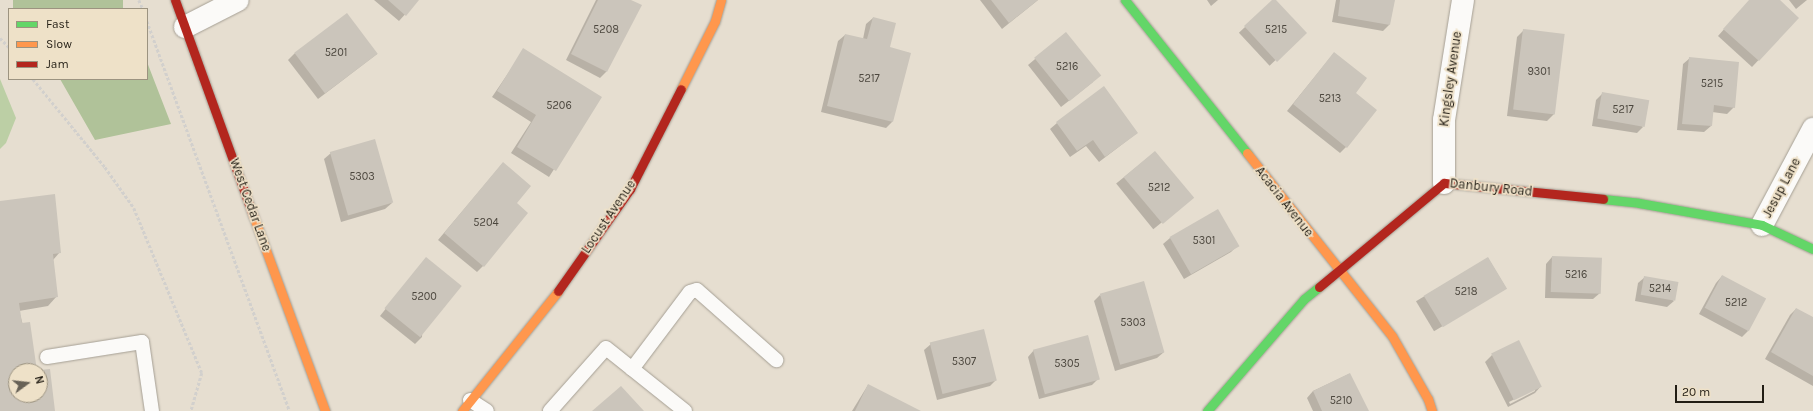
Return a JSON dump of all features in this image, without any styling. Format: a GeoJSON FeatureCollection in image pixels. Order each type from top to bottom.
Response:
{"type":"FeatureCollection","features":[{"type":"Feature","properties":{"kind":"street","name":"West Cedar Lane"},"geometry":{"type":"LineString","coordinates":[[175,0],[325,411]]}},
{"type":"Feature","properties":{"kind":"street"},"geometry":{"type":"LineString","coordinates":[[185,27],[238,0]]}},
{"type":"Feature","properties":{"kind":"street","name":"Locust Avenue"},"geometry":{"type":"LineString","coordinates":[[466,406],[553,298],[630,189],[715,21],[721,0]]}},
{"type":"Feature","properties":{"kind":"street","name":"Acacia Avenue"},"geometry":{"type":"LineString","coordinates":[[1125,0],[1339,272],[1392,336],[1432,411]]}},
{"type":"Feature","properties":{"kind":"street","name":"Kingsley Avenue"},"geometry":{"type":"LineString","coordinates":[[1444,183],[1444,120],[1462,0]]}},
{"type":"Feature","properties":{"kind":"street","name":"Jesup Lane"},"geometry":{"type":"LineString","coordinates":[[1762,225],[1813,129]]}},
{"type":"Feature","properties":{"kind":"street","name":"Danbury Road"},"geometry":{"type":"LineString","coordinates":[[1208,411],[1304,299],[1339,272],[1444,183],[1639,203],[1762,225],[1813,249]]}},
{"type":"Feature","properties":{"kind":"lane"},"geometry":{"type":"LineString","coordinates":[[632,369],[690,292],[697,290],[776,360]]}},
{"type":"Feature","properties":{"kind":"lane"},"geometry":{"type":"LineString","coordinates":[[47,357],[142,342],[152,411]]}},
{"type":"Feature","properties":{"kind":"lane"},"geometry":{"type":"LineString","coordinates":[[550,411],[606,348],[685,411]]}},
{"type":"Feature","properties":{"kind":"lane"},"geometry":{"type":"LineString","coordinates":[[466,406],[487,411]]}},
{"type":"Feature","properties":{"kind":"path"},"geometry":{"type":"LineString","coordinates":[[148,24],[290,411]]}},
{"type":"Feature","properties":{"kind":"path"},"geometry":{"type":"LineString","coordinates":[[0,38],[8,46]]}},
{"type":"Feature","properties":{"kind":"path"},"geometry":{"type":"LineString","coordinates":[[34,80],[105,167],[134,208],[202,373],[191,411]]}},
{"type":"Feature","properties":{"kind":"green space"},"geometry":{"type":"Polygon","coordinates":[[[13,0],[123,0],[123,8],[13,8],[13,0]]]}},
{"type":"Feature","properties":{"kind":"green space"},"geometry":{"type":"Polygon","coordinates":[[[148,65],[171,124],[95,140],[61,80],[148,80],[148,65]]]}},
{"type":"Feature","properties":{"kind":"green space"},"geometry":{"type":"Polygon","coordinates":[[[0,79],[16,118],[6,143],[0,149],[0,79]]]}},
{"type":"Feature","properties":{"kind":"building"},"geometry":{"type":"Polygon","coordinates":[[[388,0],[419,0],[406,16],[388,0]]]}},
{"type":"Feature","properties":{"kind":"building"},"geometry":{"type":"Polygon","coordinates":[[[598,0],[631,0],[642,5],[607,72],[571,54],[598,0]]]}},
{"type":"Feature","properties":{"kind":"building"},"geometry":{"type":"Polygon","coordinates":[[[991,0],[1038,0],[1009,23],[991,0]]]}},
{"type":"Feature","properties":{"kind":"building"},"geometry":{"type":"Polygon","coordinates":[[[1272,0],[1276,0],[1307,33],[1277,62],[1244,26],[1272,0]]]}},
{"type":"Feature","properties":{"kind":"building"},"geometry":{"type":"Polygon","coordinates":[[[1340,0],[1395,0],[1390,25],[1338,16],[1340,0]]]}},
{"type":"Feature","properties":{"kind":"building"},"geometry":{"type":"Polygon","coordinates":[[[1749,0],[1780,0],[1799,18],[1759,61],[1723,29],[1749,0]]]}},
{"type":"Feature","properties":{"kind":"building"},"geometry":{"type":"Polygon","coordinates":[[[347,13],[378,54],[325,93],[294,53],[347,13]]]}},
{"type":"Feature","properties":{"kind":"building"},"geometry":{"type":"Polygon","coordinates":[[[873,17],[896,23],[890,47],[911,53],[893,122],[827,106],[845,34],[867,39],[873,17]]]}},
{"type":"Feature","properties":{"kind":"building"},"geometry":{"type":"Polygon","coordinates":[[[1523,29],[1565,34],[1555,115],[1513,109],[1523,29]]]}},
{"type":"Feature","properties":{"kind":"building"},"geometry":{"type":"Polygon","coordinates":[[[1066,32],[1101,76],[1069,101],[1034,58],[1066,32]]]}},
{"type":"Feature","properties":{"kind":"building"},"geometry":{"type":"Polygon","coordinates":[[[523,48],[602,97],[556,171],[517,147],[536,115],[497,91],[523,48]]]}},
{"type":"Feature","properties":{"kind":"building"},"geometry":{"type":"Polygon","coordinates":[[[1334,52],[1367,78],[1356,93],[1377,110],[1347,148],[1293,104],[1334,52]]]}},
{"type":"Feature","properties":{"kind":"building"},"geometry":{"type":"Polygon","coordinates":[[[1689,57],[1739,62],[1735,108],[1714,105],[1712,126],[1682,124],[1689,57]]]}},
{"type":"Feature","properties":{"kind":"building"},"geometry":{"type":"Polygon","coordinates":[[[1104,86],[1138,133],[1105,157],[1093,140],[1077,151],[1056,122],[1104,86]]]}},
{"type":"Feature","properties":{"kind":"building"},"geometry":{"type":"Polygon","coordinates":[[[1602,92],[1649,100],[1645,127],[1597,119],[1602,92]]]}},
{"type":"Feature","properties":{"kind":"building"},"geometry":{"type":"Polygon","coordinates":[[[375,139],[393,202],[348,215],[330,152],[375,139]]]}},
{"type":"Feature","properties":{"kind":"building"},"geometry":{"type":"Polygon","coordinates":[[[1155,151],[1194,198],[1163,224],[1124,177],[1155,151]]]}},
{"type":"Feature","properties":{"kind":"building"},"geometry":{"type":"Polygon","coordinates":[[[503,162],[531,186],[517,203],[528,213],[484,267],[444,233],[503,162]]]}},
{"type":"Feature","properties":{"kind":"building"},"geometry":{"type":"Polygon","coordinates":[[[55,194],[61,253],[53,254],[58,297],[19,303],[22,323],[30,322],[36,363],[8,363],[8,403],[48,403],[48,369],[50,369],[55,411],[0,411],[0,201],[55,194]]]}},
{"type":"Feature","properties":{"kind":"building"},"geometry":{"type":"Polygon","coordinates":[[[1218,209],[1240,246],[1191,274],[1170,237],[1218,209]]]}},
{"type":"Feature","properties":{"kind":"building"},"geometry":{"type":"Polygon","coordinates":[[[1552,256],[1602,258],[1601,294],[1551,292],[1552,256]]]}},
{"type":"Feature","properties":{"kind":"building"},"geometry":{"type":"Polygon","coordinates":[[[426,257],[462,286],[420,337],[384,308],[426,257]]]}},
{"type":"Feature","properties":{"kind":"building"},"geometry":{"type":"Polygon","coordinates":[[[1488,257],[1507,289],[1443,327],[1424,296],[1488,257]]]}},
{"type":"Feature","properties":{"kind":"building"},"geometry":{"type":"Polygon","coordinates":[[[1722,275],[1766,298],[1749,331],[1705,308],[1722,275]]]}},
{"type":"Feature","properties":{"kind":"building"},"geometry":{"type":"Polygon","coordinates":[[[1644,276],[1678,282],[1675,301],[1641,295],[1644,276]]]}},
{"type":"Feature","properties":{"kind":"building"},"geometry":{"type":"Polygon","coordinates":[[[1144,281],[1164,352],[1120,365],[1100,294],[1144,281]]]}},
{"type":"Feature","properties":{"kind":"building"},"geometry":{"type":"Polygon","coordinates":[[[1796,308],[1813,317],[1813,376],[1771,352],[1796,308]]]}},
{"type":"Feature","properties":{"kind":"building"},"geometry":{"type":"Polygon","coordinates":[[[984,329],[997,380],[942,394],[930,343],[984,329]]]}},
{"type":"Feature","properties":{"kind":"building"},"geometry":{"type":"Polygon","coordinates":[[[1088,335],[1100,379],[1045,394],[1033,350],[1088,335]]]}},
{"type":"Feature","properties":{"kind":"building"},"geometry":{"type":"Polygon","coordinates":[[[1519,340],[1542,387],[1514,400],[1491,354],[1519,340]]]}},
{"type":"Feature","properties":{"kind":"building"},"geometry":{"type":"Polygon","coordinates":[[[1350,373],[1369,411],[1322,411],[1313,391],[1350,373]]]}},
{"type":"Feature","properties":{"kind":"building"},"geometry":{"type":"Polygon","coordinates":[[[868,384],[921,411],[855,411],[868,384]]]}},
{"type":"Feature","properties":{"kind":"building"},"geometry":{"type":"Polygon","coordinates":[[[621,386],[644,411],[592,411],[621,386]]]}},
{"type":"Feature","properties":{"kind":"traffic: fast"},"geometry":{"type":"LineString","coordinates":[[1125,0],[1247,153]]}},
{"type":"Feature","properties":{"kind":"traffic: fast"},"geometry":{"type":"LineString","coordinates":[[1603,199],[1639,203],[1762,225],[1813,249]]}},
{"type":"Feature","properties":{"kind":"traffic: fast"},"geometry":{"type":"LineString","coordinates":[[1207,411],[1304,299],[1319,287]]}},
{"type":"Feature","properties":{"kind":"traffic: slow"},"geometry":{"type":"LineString","coordinates":[[681,89],[715,21],[721,0]]}},
{"type":"Feature","properties":{"kind":"traffic: slow"},"geometry":{"type":"LineString","coordinates":[[1247,153],[1392,336],[1428,399],[1432,411]]}},
{"type":"Feature","properties":{"kind":"traffic: slow"},"geometry":{"type":"LineString","coordinates":[[253,215],[325,411]]}},
{"type":"Feature","properties":{"kind":"traffic: slow"},"geometry":{"type":"LineString","coordinates":[[462,411],[558,291]]}},
{"type":"Feature","properties":{"kind":"traffic: jam"},"geometry":{"type":"LineString","coordinates":[[175,0],[253,215]]}},
{"type":"Feature","properties":{"kind":"traffic: jam"},"geometry":{"type":"LineString","coordinates":[[558,291],[630,189],[681,89]]}},
{"type":"Feature","properties":{"kind":"traffic: jam"},"geometry":{"type":"LineString","coordinates":[[1319,287],[1444,183],[1603,199]]}}]}
